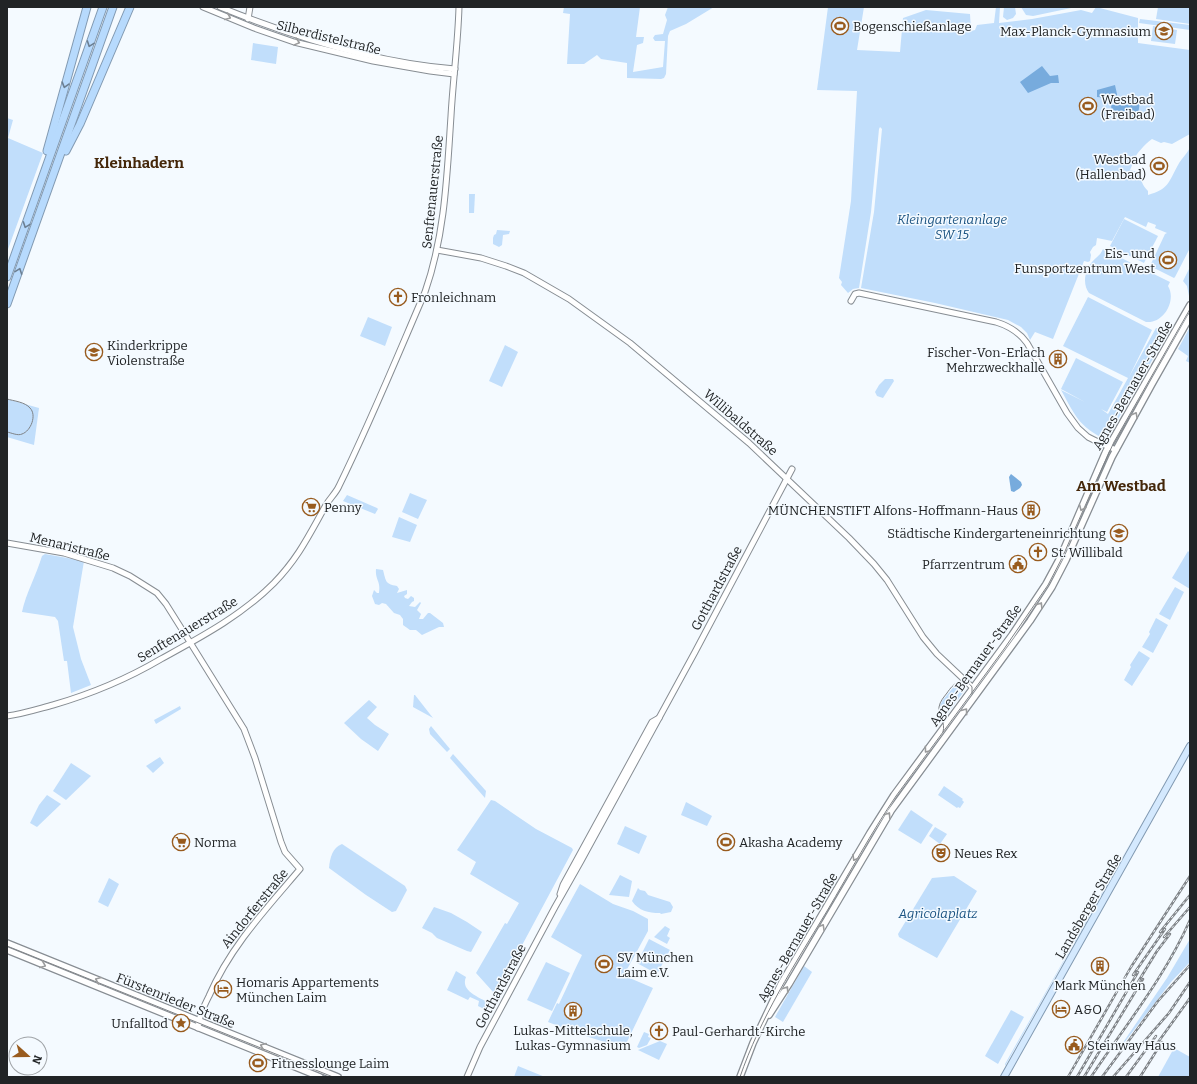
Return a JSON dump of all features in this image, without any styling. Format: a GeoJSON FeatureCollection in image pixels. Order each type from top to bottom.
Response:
{"type":"FeatureCollection","features":[{"type":"Feature","properties":{"kind":"highway"},"geometry":{"type":"LineString","coordinates":[[38,192],[58,108],[87,7]]}},
{"type":"Feature","properties":{"kind":"highway"},"geometry":{"type":"LineString","coordinates":[[7,277],[103,7]]}},
{"type":"Feature","properties":{"kind":"highway"},"geometry":{"type":"LineString","coordinates":[[7,304],[113,7]]}},
{"type":"Feature","properties":{"kind":"highway"},"geometry":{"type":"LineString","coordinates":[[53,175],[80,124],[130,7]]}},
{"type":"Feature","properties":{"kind":"main road","name":"Agnes-Bernauer-Straße"},"geometry":{"type":"LineString","coordinates":[[740,1077],[772,1000],[793,962],[880,817],[972,687],[1012,635],[1051,575],[1060,558],[1094,476],[1190,305]]}},
{"type":"Feature","properties":{"kind":"main road","name":"Agnes-Bernauer-Straße"},"geometry":{"type":"LineString","coordinates":[[760,1028],[789,984],[891,811],[976,696],[1041,604],[1066,560],[1116,450],[1190,317]]}},
{"type":"Feature","properties":{"kind":"main road","name":"Landsberger Straße"},"geometry":{"type":"LineString","coordinates":[[1004,1077],[1190,746]]}},
{"type":"Feature","properties":{"kind":"main road","name":"Fürstenrieder Straße"},"geometry":{"type":"LineString","coordinates":[[7,943],[338,1077]]}},
{"type":"Feature","properties":{"kind":"main road","name":"Fürstenrieder Straße"},"geometry":{"type":"LineString","coordinates":[[7,950],[320,1077]]}},
{"type":"Feature","properties":{"kind":"street","name":"Silberdistelstraße"},"geometry":{"type":"LineString","coordinates":[[203,7],[254,28],[294,42],[373,61],[430,71],[454,71]]}},
{"type":"Feature","properties":{"kind":"street","name":"Silberdistelstraße"},"geometry":{"type":"LineString","coordinates":[[220,7],[274,28],[348,50],[407,64],[454,71]]}},
{"type":"Feature","properties":{"kind":"street"},"geometry":{"type":"LineString","coordinates":[[248,19],[250,7]]}},
{"type":"Feature","properties":{"kind":"street","name":"Senftenauerstraße"},"geometry":{"type":"LineString","coordinates":[[7,716],[24,714],[91,693],[135,673],[191,643],[244,609],[275,582],[297,557],[331,497],[338,488],[373,414],[425,292],[437,250],[444,208],[459,7]]}},
{"type":"Feature","properties":{"kind":"street","name":"Willibaldstraße"},"geometry":{"type":"LineString","coordinates":[[437,250],[481,258],[515,269],[540,281],[569,299],[620,335],[749,443],[848,538],[874,564],[890,584],[923,637],[937,654],[972,687]]}},
{"type":"Feature","properties":{"kind":"street"},"geometry":{"type":"LineString","coordinates":[[851,301],[852,296],[857,293],[989,320],[1011,328],[1022,337],[1027,344],[1070,418],[1088,437],[1116,450]]}},
{"type":"Feature","properties":{"kind":"street","name":"Gotthardstraße"},"geometry":{"type":"LineString","coordinates":[[467,1077],[480,1047],[555,907],[563,885],[637,747],[652,722],[659,718],[792,469]]}},
{"type":"Feature","properties":{"kind":"street","name":"Menaristraße"},"geometry":{"type":"LineString","coordinates":[[7,543],[83,558],[113,568],[130,576],[157,593],[166,604],[191,643],[244,729],[255,758],[281,842],[285,852],[300,869]]}},
{"type":"Feature","properties":{"kind":"street","name":"Aindorferstraße"},"geometry":{"type":"LineString","coordinates":[[198,1028],[199,1021],[216,980],[235,947],[300,869]]}},
{"type":"Feature","properties":{"kind":"green space"},"geometry":{"type":"Polygon","coordinates":[[[564,7],[640,7],[636,37],[644,37],[643,43],[637,45],[633,72],[663,67],[665,41],[655,41],[653,38],[655,35],[663,34],[667,20],[665,15],[668,7],[714,7],[686,24],[670,31],[668,36],[666,74],[664,78],[661,79],[627,78],[627,63],[601,59],[597,55],[584,64],[567,64],[570,14],[563,13],[564,7]]]}},
{"type":"Feature","properties":{"kind":"green space","name":"Kleingartenanlage SW 15"},"geometry":{"type":"Polygon","coordinates":[[[828,7],[864,7],[857,50],[900,52],[903,18],[926,10],[970,14],[971,31],[975,30],[977,25],[994,23],[996,7],[1000,7],[999,23],[1032,19],[1081,10],[1092,13],[1096,7],[1138,18],[1138,43],[1190,50],[1190,134],[1172,144],[1164,142],[1161,143],[1152,139],[1136,155],[1130,170],[1141,173],[1142,183],[1148,191],[1148,195],[1155,193],[1164,188],[1170,181],[1179,163],[1190,147],[1190,251],[1189,250],[1175,277],[1174,278],[1150,266],[1165,234],[1167,233],[1155,228],[1156,225],[1148,222],[1146,227],[1125,217],[1112,241],[1097,238],[1096,245],[1090,252],[1090,261],[1084,261],[1053,339],[1035,332],[1030,340],[1027,333],[1021,327],[1008,320],[861,288],[874,212],[882,129],[880,127],[871,212],[859,288],[853,289],[848,293],[841,285],[842,282],[839,278],[851,201],[857,91],[817,90],[828,7]]]}},
{"type":"Feature","properties":{"kind":"green space"},"geometry":{"type":"Polygon","coordinates":[[[1004,7],[1015,7],[1016,14],[1013,18],[1007,20],[1003,17],[1004,7]]]}},
{"type":"Feature","properties":{"kind":"green space"},"geometry":{"type":"Polygon","coordinates":[[[1021,7],[1076,7],[1033,16],[1026,15],[1021,7]]]}},
{"type":"Feature","properties":{"kind":"green space"},"geometry":{"type":"Polygon","coordinates":[[[1158,7],[1190,7],[1190,24],[1156,19],[1158,7]]]}},
{"type":"Feature","properties":{"kind":"green space"},"geometry":{"type":"Polygon","coordinates":[[[1140,19],[1190,25],[1190,30],[1139,23],[1140,19]]]}},
{"type":"Feature","properties":{"kind":"green space"},"geometry":{"type":"Polygon","coordinates":[[[1153,26],[1177,30],[1175,44],[1151,41],[1153,26]]]}},
{"type":"Feature","properties":{"kind":"green space"},"geometry":{"type":"Polygon","coordinates":[[[253,43],[278,47],[276,64],[251,60],[253,43]]]}},
{"type":"Feature","properties":{"kind":"green space"},"geometry":{"type":"Polygon","coordinates":[[[7,118],[13,120],[8,138],[43,153],[7,252],[7,118]]]}},
{"type":"Feature","properties":{"kind":"green space"},"geometry":{"type":"Polygon","coordinates":[[[469,194],[475,194],[474,213],[469,213],[469,194]]]}},
{"type":"Feature","properties":{"kind":"green space"},"geometry":{"type":"Polygon","coordinates":[[[1124,219],[1158,236],[1144,263],[1110,246],[1124,219]]]}},
{"type":"Feature","properties":{"kind":"green space"},"geometry":{"type":"Polygon","coordinates":[[[497,230],[510,231],[509,234],[503,235],[502,245],[499,247],[493,244],[493,238],[497,230]]]}},
{"type":"Feature","properties":{"kind":"green space"},"geometry":{"type":"Polygon","coordinates":[[[1103,249],[1170,282],[1168,286],[1171,298],[1167,310],[1163,315],[1152,322],[1146,322],[1089,293],[1085,281],[1086,273],[1090,265],[1100,255],[1103,249]]]}},
{"type":"Feature","properties":{"kind":"green space"},"geometry":{"type":"Polygon","coordinates":[[[1190,267],[1190,301],[1187,286],[1183,281],[1190,267]]]}},
{"type":"Feature","properties":{"kind":"green space"},"geometry":{"type":"Polygon","coordinates":[[[1088,297],[1152,330],[1129,377],[1156,328],[1169,331],[1106,440],[1083,425],[1074,413],[1061,390],[1085,402],[1061,389],[1076,358],[1123,382],[1107,412],[1101,409],[1108,414],[1128,378],[1063,346],[1088,297]]]}},
{"type":"Feature","properties":{"kind":"green space"},"geometry":{"type":"Polygon","coordinates":[[[1190,308],[1190,314],[1130,422],[1126,420],[1190,308]]]}},
{"type":"Feature","properties":{"kind":"green space"},"geometry":{"type":"Polygon","coordinates":[[[368,317],[392,327],[385,346],[360,336],[368,317]]]}},
{"type":"Feature","properties":{"kind":"green space"},"geometry":{"type":"Polygon","coordinates":[[[1190,327],[1190,363],[1186,361],[1188,356],[1178,349],[1190,327]]]}},
{"type":"Feature","properties":{"kind":"green space"},"geometry":{"type":"Polygon","coordinates":[[[505,345],[518,352],[502,387],[489,381],[505,345]]]}},
{"type":"Feature","properties":{"kind":"green space"},"geometry":{"type":"Polygon","coordinates":[[[885,379],[893,379],[894,381],[883,398],[877,396],[875,392],[885,379]]]}},
{"type":"Feature","properties":{"kind":"green space"},"geometry":{"type":"Polygon","coordinates":[[[7,399],[39,408],[34,445],[7,437],[7,399]]]}},
{"type":"Feature","properties":{"kind":"green space"},"geometry":{"type":"Polygon","coordinates":[[[1110,455],[1062,565],[1032,616],[1028,613],[1037,601],[1096,475],[1100,477],[1110,455]]]}},
{"type":"Feature","properties":{"kind":"green space"},"geometry":{"type":"Polygon","coordinates":[[[410,493],[427,500],[418,519],[402,512],[410,493]]]}},
{"type":"Feature","properties":{"kind":"green space"},"geometry":{"type":"Polygon","coordinates":[[[347,495],[378,509],[375,514],[343,501],[347,495]]]}},
{"type":"Feature","properties":{"kind":"green space"},"geometry":{"type":"Polygon","coordinates":[[[399,517],[417,525],[410,542],[392,537],[399,517]]]}},
{"type":"Feature","properties":{"kind":"green space"},"geometry":{"type":"Polygon","coordinates":[[[1188,551],[1190,553],[1190,589],[1172,578],[1188,551]]]}},
{"type":"Feature","properties":{"kind":"green space"},"geometry":{"type":"Polygon","coordinates":[[[45,554],[84,561],[73,627],[81,659],[91,685],[71,693],[67,661],[64,661],[58,621],[55,617],[22,612],[42,556],[45,554]]]}},
{"type":"Feature","properties":{"kind":"green space"},"geometry":{"type":"Polygon","coordinates":[[[376,569],[383,570],[388,583],[397,586],[399,589],[397,593],[407,590],[407,594],[404,596],[405,598],[408,599],[411,596],[414,598],[414,601],[409,606],[415,607],[420,602],[421,603],[417,610],[421,614],[419,619],[423,619],[428,613],[430,613],[443,623],[444,627],[439,627],[422,635],[416,630],[410,630],[403,625],[403,619],[400,615],[394,613],[386,604],[375,604],[372,596],[374,590],[379,593],[379,583],[376,576],[376,569]]]}},
{"type":"Feature","properties":{"kind":"green space"},"geometry":{"type":"Polygon","coordinates":[[[1175,587],[1184,592],[1170,620],[1159,614],[1175,587]]]}},
{"type":"Feature","properties":{"kind":"green space"},"geometry":{"type":"Polygon","coordinates":[[[1156,618],[1168,625],[1153,653],[1142,647],[1150,634],[1149,632],[1156,618]]]}},
{"type":"Feature","properties":{"kind":"green space"},"geometry":{"type":"Polygon","coordinates":[[[1139,651],[1150,658],[1132,686],[1124,680],[1131,667],[1130,665],[1139,651]]]}},
{"type":"Feature","properties":{"kind":"green space"},"geometry":{"type":"Polygon","coordinates":[[[956,684],[959,686],[943,708],[940,706],[942,701],[956,684]]]}},
{"type":"Feature","properties":{"kind":"green space"},"geometry":{"type":"Polygon","coordinates":[[[963,688],[965,690],[948,713],[945,711],[963,688]]]}},
{"type":"Feature","properties":{"kind":"green space"},"geometry":{"type":"Polygon","coordinates":[[[415,695],[433,718],[413,707],[415,695]]]}},
{"type":"Feature","properties":{"kind":"green space"},"geometry":{"type":"Polygon","coordinates":[[[369,700],[377,707],[367,718],[389,734],[378,751],[361,739],[344,723],[369,700]]]}},
{"type":"Feature","properties":{"kind":"green space"},"geometry":{"type":"Polygon","coordinates":[[[180,706],[181,709],[156,724],[154,720],[180,706]]]}},
{"type":"Feature","properties":{"kind":"green space"},"geometry":{"type":"Polygon","coordinates":[[[431,726],[450,749],[447,752],[430,734],[429,729],[431,726]]]}},
{"type":"Feature","properties":{"kind":"green space"},"geometry":{"type":"Polygon","coordinates":[[[939,736],[942,738],[876,833],[872,831],[891,802],[939,736]]]}},
{"type":"Feature","properties":{"kind":"green space"},"geometry":{"type":"Polygon","coordinates":[[[453,754],[486,791],[485,798],[450,758],[453,754]]]}},
{"type":"Feature","properties":{"kind":"green space"},"geometry":{"type":"Polygon","coordinates":[[[160,757],[164,763],[153,773],[146,766],[160,757]]]}},
{"type":"Feature","properties":{"kind":"green space"},"geometry":{"type":"Polygon","coordinates":[[[71,763],[91,776],[66,800],[53,791],[71,763]]]}},
{"type":"Feature","properties":{"kind":"green space"},"geometry":{"type":"Polygon","coordinates":[[[944,786],[963,799],[962,800],[964,802],[960,808],[957,808],[938,795],[944,786]]]}},
{"type":"Feature","properties":{"kind":"green space"},"geometry":{"type":"Polygon","coordinates":[[[47,795],[61,804],[37,827],[30,823],[39,805],[47,795]]]}},
{"type":"Feature","properties":{"kind":"green space"},"geometry":{"type":"Polygon","coordinates":[[[491,800],[495,801],[536,829],[572,848],[573,850],[497,992],[494,993],[476,973],[505,923],[507,924],[519,903],[470,874],[476,862],[457,850],[491,800]]]}},
{"type":"Feature","properties":{"kind":"green space"},"geometry":{"type":"Polygon","coordinates":[[[686,802],[712,816],[707,826],[681,815],[686,802]]]}},
{"type":"Feature","properties":{"kind":"green space"},"geometry":{"type":"Polygon","coordinates":[[[911,810],[933,825],[921,844],[898,830],[911,810]]]}},
{"type":"Feature","properties":{"kind":"green space"},"geometry":{"type":"Polygon","coordinates":[[[625,826],[647,836],[639,854],[617,844],[625,826]]]}},
{"type":"Feature","properties":{"kind":"green space"},"geometry":{"type":"Polygon","coordinates":[[[935,827],[947,834],[940,844],[929,836],[935,827]]]}},
{"type":"Feature","properties":{"kind":"green space"},"geometry":{"type":"Polygon","coordinates":[[[1136,833],[1075,942],[1074,942],[1136,833]]]}},
{"type":"Feature","properties":{"kind":"green space"},"geometry":{"type":"Polygon","coordinates":[[[867,840],[871,842],[805,951],[802,950],[867,840]]]}},
{"type":"Feature","properties":{"kind":"green space"},"geometry":{"type":"Polygon","coordinates":[[[342,844],[405,886],[407,890],[396,911],[392,912],[329,868],[334,851],[342,844]]]}},
{"type":"Feature","properties":{"kind":"green space"},"geometry":{"type":"Polygon","coordinates":[[[620,875],[632,881],[629,897],[609,895],[620,875]]]}},
{"type":"Feature","properties":{"kind":"green space","name":"Agricolaplatz"},"geometry":{"type":"Polygon","coordinates":[[[954,876],[977,891],[937,958],[899,937],[898,934],[932,878],[954,876]]]}},
{"type":"Feature","properties":{"kind":"green space"},"geometry":{"type":"Polygon","coordinates":[[[109,878],[119,884],[108,907],[98,902],[109,878]]]}},
{"type":"Feature","properties":{"kind":"green space","name":"SV München Laim e.V."},"geometry":{"type":"Polygon","coordinates":[[[580,884],[613,904],[633,911],[648,919],[648,931],[625,973],[625,976],[653,988],[624,1048],[579,1034],[548,1022],[557,1003],[559,1004],[582,955],[551,937],[580,884]]]}},
{"type":"Feature","properties":{"kind":"green space"},"geometry":{"type":"Polygon","coordinates":[[[638,888],[645,891],[648,895],[670,902],[673,907],[671,912],[661,914],[652,913],[638,907],[632,901],[638,888]]]}},
{"type":"Feature","properties":{"kind":"green space"},"geometry":{"type":"Polygon","coordinates":[[[434,907],[451,913],[482,932],[471,952],[437,938],[432,933],[422,928],[434,907]]]}},
{"type":"Feature","properties":{"kind":"green space"},"geometry":{"type":"Polygon","coordinates":[[[665,926],[670,929],[667,936],[670,938],[667,944],[654,937],[665,926]]]}},
{"type":"Feature","properties":{"kind":"green space"},"geometry":{"type":"Polygon","coordinates":[[[649,939],[670,950],[657,974],[637,963],[649,939]]]}},
{"type":"Feature","properties":{"kind":"green space"},"geometry":{"type":"Polygon","coordinates":[[[1190,939],[1190,962],[1171,982],[1120,1047],[1167,978],[1190,939]]]}},
{"type":"Feature","properties":{"kind":"green space"},"geometry":{"type":"Polygon","coordinates":[[[1069,952],[1005,1066],[1005,1064],[1069,952]]]}},
{"type":"Feature","properties":{"kind":"green space"},"geometry":{"type":"Polygon","coordinates":[[[546,962],[570,973],[552,1011],[527,1000],[546,962]]]}},
{"type":"Feature","properties":{"kind":"green space"},"geometry":{"type":"Polygon","coordinates":[[[804,966],[812,972],[783,1022],[775,1017],[804,966]]]}},
{"type":"Feature","properties":{"kind":"green space"},"geometry":{"type":"Polygon","coordinates":[[[456,971],[466,977],[465,982],[468,990],[489,1003],[486,1010],[478,1006],[479,1001],[470,997],[468,1000],[447,990],[456,971]]]}},
{"type":"Feature","properties":{"kind":"green space"},"geometry":{"type":"Polygon","coordinates":[[[90,978],[193,1021],[192,1024],[89,982],[90,978]]]}},
{"type":"Feature","properties":{"kind":"green space"},"geometry":{"type":"Polygon","coordinates":[[[1011,1010],[1024,1017],[998,1064],[985,1056],[1011,1010]]]}},
{"type":"Feature","properties":{"kind":"green space"},"geometry":{"type":"Polygon","coordinates":[[[210,1027],[325,1073],[324,1077],[209,1030],[210,1027]]]}},
{"type":"Feature","properties":{"kind":"green space"},"geometry":{"type":"Polygon","coordinates":[[[644,1032],[649,1034],[648,1037],[651,1038],[647,1045],[639,1048],[637,1047],[644,1032]]]}},
{"type":"Feature","properties":{"kind":"green space"},"geometry":{"type":"Polygon","coordinates":[[[660,1041],[667,1044],[659,1060],[638,1050],[660,1041]]]}},
{"type":"Feature","properties":{"kind":"green space"},"geometry":{"type":"Polygon","coordinates":[[[1174,1048],[1190,1057],[1190,1077],[1158,1077],[1174,1048]]]}},
{"type":"Feature","properties":{"kind":"green space"},"geometry":{"type":"Polygon","coordinates":[[[518,1066],[545,1077],[514,1077],[518,1066]]]}},
{"type":"Feature","properties":{"kind":"water"},"geometry":{"type":"Polygon","coordinates":[[[1042,66],[1050,76],[1058,75],[1059,83],[1051,83],[1028,93],[1020,82],[1042,66]]]}},
{"type":"Feature","properties":{"kind":"water"},"geometry":{"type":"Polygon","coordinates":[[[1115,85],[1118,99],[1097,97],[1097,90],[1115,85]]]}},
{"type":"Feature","properties":{"kind":"water"},"geometry":{"type":"Polygon","coordinates":[[[1132,97],[1140,101],[1138,115],[1134,120],[1112,113],[1111,105],[1127,105],[1132,97]]]}},
{"type":"Feature","properties":{"kind":"water"},"geometry":{"type":"Polygon","coordinates":[[[1011,474],[1021,482],[1022,485],[1014,492],[1011,491],[1009,477],[1011,474]]]}},
{"type":"Feature","properties":{"kind":"tram line"},"geometry":{"type":"LineString","coordinates":[[740,1077],[748,1055],[779,992],[878,824],[896,796],[1004,649],[1048,585],[1062,558],[1114,442],[1190,309]]}},
{"type":"Feature","properties":{"kind":"tram line"},"geometry":{"type":"LineString","coordinates":[[7,399],[25,404],[30,408],[33,415],[33,419],[28,430],[22,434],[19,435],[7,432]]}},
{"type":"Feature","properties":{"kind":"tram line"},"geometry":{"type":"LineString","coordinates":[[943,732],[944,725],[939,707],[941,701],[949,690],[958,682],[965,681],[972,687],[972,694]]}},
{"type":"Feature","properties":{"kind":"tram line"},"geometry":{"type":"LineString","coordinates":[[7,946],[333,1077]]}},
{"type":"Feature","properties":{"kind":"railway"},"geometry":{"type":"LineString","coordinates":[[1068,1077],[1131,967],[1190,876]]}},
{"type":"Feature","properties":{"kind":"railway"},"geometry":{"type":"LineString","coordinates":[[1160,932],[1190,895]]}},
{"type":"Feature","properties":{"kind":"railway"},"geometry":{"type":"LineString","coordinates":[[1164,937],[1190,907]]}},
{"type":"Feature","properties":{"kind":"railway"},"geometry":{"type":"LineString","coordinates":[[1091,1077],[1157,981],[1190,920]]}},
{"type":"Feature","properties":{"kind":"railway"},"geometry":{"type":"LineString","coordinates":[[1133,975],[1165,929]]}},
{"type":"Feature","properties":{"kind":"railway"},"geometry":{"type":"LineString","coordinates":[[1138,982],[1157,951],[1170,934]]}},
{"type":"Feature","properties":{"kind":"railway"},"geometry":{"type":"LineString","coordinates":[[1102,1077],[1158,1001],[1190,965]]}},
{"type":"Feature","properties":{"kind":"railway"},"geometry":{"type":"LineString","coordinates":[[1077,1077],[1138,972]]}},
{"type":"Feature","properties":{"kind":"railway"},"geometry":{"type":"LineString","coordinates":[[1084,1077],[1143,979]]}},
{"type":"Feature","properties":{"kind":"railway"},"geometry":{"type":"LineString","coordinates":[[1113,1077],[1169,1013],[1190,982]]}},
{"type":"Feature","properties":{"kind":"railway"},"geometry":{"type":"LineString","coordinates":[[1156,1045],[1190,998]]}},
{"type":"Feature","properties":{"kind":"railway"},"geometry":{"type":"LineString","coordinates":[[1126,1077],[1156,1036]]}},
{"type":"Feature","properties":{"kind":"railway"},"geometry":{"type":"LineString","coordinates":[[1140,1077],[1162,1042]]}},
{"type":"Feature","properties":{"kind":"place","name":"Bogenschießanlage"},"geometry":{"type":"Point","coordinates":[840,26]}},
{"type":"Feature","properties":{"kind":"place","name":"Max-Planck-Gymnasium"},"geometry":{"type":"Point","coordinates":[1164,31]}},
{"type":"Feature","properties":{"kind":"place","name":"Westbad (Freibad)"},"geometry":{"type":"Point","coordinates":[1088,106]}},
{"type":"Feature","properties":{"kind":"place","name":"Westbad (Hallenbad)"},"geometry":{"type":"Point","coordinates":[1159,166]}},
{"type":"Feature","properties":{"kind":"place","name":"Eis- und Funsportzentrum West"},"geometry":{"type":"Point","coordinates":[1168,260]}},
{"type":"Feature","properties":{"kind":"place","name":"Fronleichnam"},"geometry":{"type":"Point","coordinates":[398,297]}},
{"type":"Feature","properties":{"kind":"place","name":"Kinderkrippe Violenstraße"},"geometry":{"type":"Point","coordinates":[94,352]}},
{"type":"Feature","properties":{"kind":"place","name":"Fischer-Von-Erlach Mehrzweckhalle"},"geometry":{"type":"Point","coordinates":[1058,359]}},
{"type":"Feature","properties":{"kind":"place","name":"Penny"},"geometry":{"type":"Point","coordinates":[311,507]}},
{"type":"Feature","properties":{"kind":"place","name":"MÜNCHENSTIFT Alfons-Hoffmann-Haus"},"geometry":{"type":"Point","coordinates":[1031,510]}},
{"type":"Feature","properties":{"kind":"place","name":"Städtische Kindergarteneinrichtung"},"geometry":{"type":"Point","coordinates":[1119,533]}},
{"type":"Feature","properties":{"kind":"place","name":"St. Willibald"},"geometry":{"type":"Point","coordinates":[1038,552]}},
{"type":"Feature","properties":{"kind":"place","name":"Pfarrzentrum"},"geometry":{"type":"Point","coordinates":[1018,564]}},
{"type":"Feature","properties":{"kind":"place","name":"Norma"},"geometry":{"type":"Point","coordinates":[181,842]}},
{"type":"Feature","properties":{"kind":"place","name":"Akasha Academy"},"geometry":{"type":"Point","coordinates":[726,842]}},
{"type":"Feature","properties":{"kind":"place","name":"Neues Rex"},"geometry":{"type":"Point","coordinates":[941,853]}},
{"type":"Feature","properties":{"kind":"place","name":"SV München Laim e.V."},"geometry":{"type":"Point","coordinates":[604,964]}},
{"type":"Feature","properties":{"kind":"place","name":"Mark München"},"geometry":{"type":"Point","coordinates":[1100,966]}},
{"type":"Feature","properties":{"kind":"place","name":"Homaris Appartements München Laim"},"geometry":{"type":"Point","coordinates":[223,989]}},
{"type":"Feature","properties":{"kind":"place","name":"A&O"},"geometry":{"type":"Point","coordinates":[1061,1009]}},
{"type":"Feature","properties":{"kind":"place","name":"Lukas-Mittelschule, Lukas-Gymnasium"},"geometry":{"type":"Point","coordinates":[573,1011]}},
{"type":"Feature","properties":{"kind":"place","name":"Unfalltod"},"geometry":{"type":"Point","coordinates":[181,1023]}},
{"type":"Feature","properties":{"kind":"place","name":"Paul-Gerhardt-Kirche"},"geometry":{"type":"Point","coordinates":[659,1031]}},
{"type":"Feature","properties":{"kind":"place","name":"Steinway Haus"},"geometry":{"type":"Point","coordinates":[1074,1045]}},
{"type":"Feature","properties":{"kind":"place","name":"Fitnesslounge Laim"},"geometry":{"type":"Point","coordinates":[258,1063]}},
{"type":"Feature","properties":{"kind":"district","name":"Kleinhadern"},"geometry":{"type":"Point","coordinates":[139,163]}},
{"type":"Feature","properties":{"kind":"district","name":"Am Westbad"},"geometry":{"type":"Point","coordinates":[1121,486]}}]}
